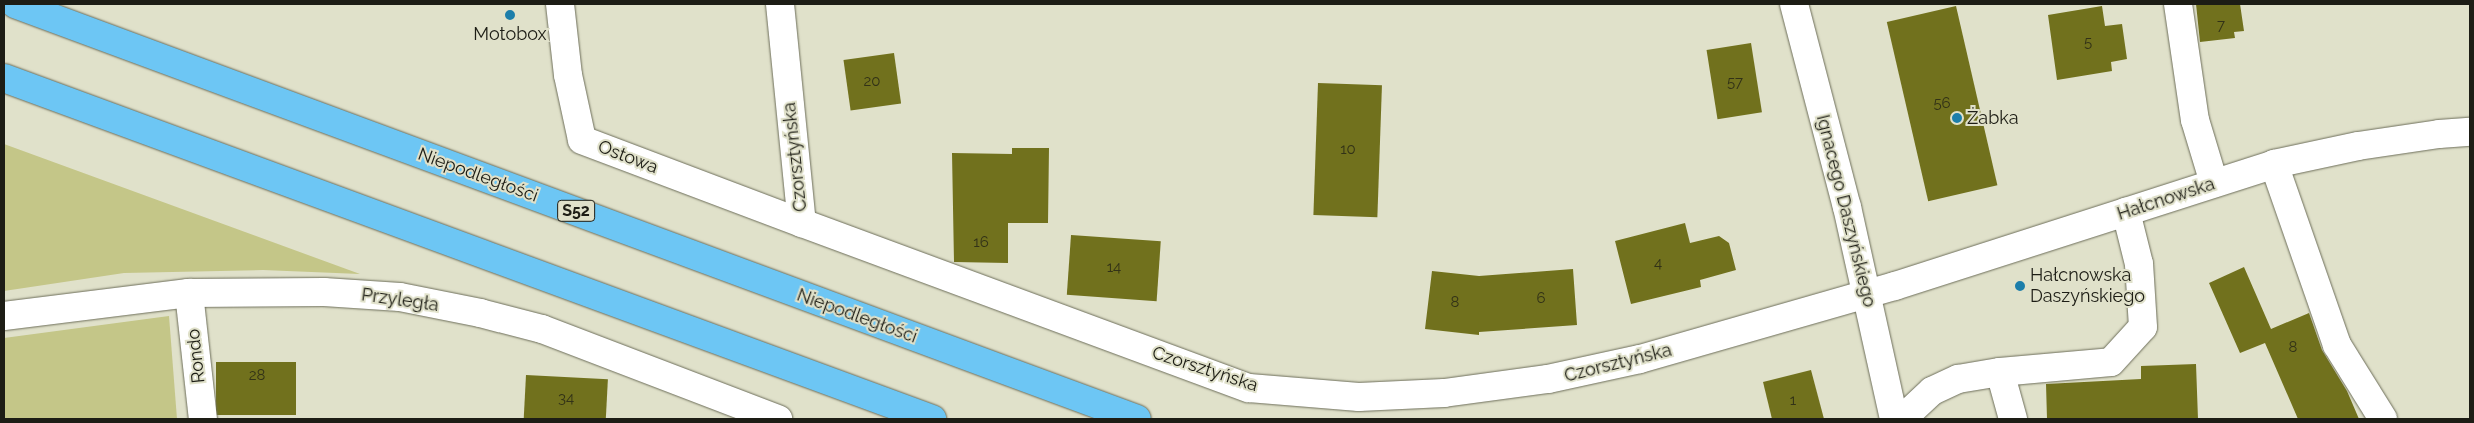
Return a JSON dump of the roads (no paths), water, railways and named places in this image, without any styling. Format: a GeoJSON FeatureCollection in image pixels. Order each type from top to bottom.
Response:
{"type":"FeatureCollection","features":[{"type":"Feature","properties":{"kind":"highway","name":"Niepodległości"},"geometry":{"type":"LineString","coordinates":[[15,4],[1137,419]]}},
{"type":"Feature","properties":{"kind":"highway"},"geometry":{"type":"LineString","coordinates":[[4,78],[932,419]]}},
{"type":"Feature","properties":{"kind":"street","name":"Ostowa"},"geometry":{"type":"LineString","coordinates":[[560,4],[568,75],[582,140],[802,223]]}},
{"type":"Feature","properties":{"kind":"street","name":"Czorsztyńska"},"geometry":{"type":"LineString","coordinates":[[780,4],[802,223],[1249,388],[1359,397],[1444,394],[1548,380],[1640,359],[1867,294]]}},
{"type":"Feature","properties":{"kind":"street","name":"Ignacego Daszyńskiego"},"geometry":{"type":"LineString","coordinates":[[1794,4],[1867,294],[1894,419]]}},
{"type":"Feature","properties":{"kind":"street"},"geometry":{"type":"LineString","coordinates":[[2178,4],[2195,120],[2214,183]]}},
{"type":"Feature","properties":{"kind":"street","name":"Hałcnowska"},"geometry":{"type":"LineString","coordinates":[[1867,294],[2274,164],[2358,146],[2439,134],[2470,132]]}},
{"type":"Feature","properties":{"kind":"street"},"geometry":{"type":"LineString","coordinates":[[2274,164],[2337,345],[2383,419]]}},
{"type":"Feature","properties":{"kind":"street"},"geometry":{"type":"LineString","coordinates":[[1902,419],[1932,391],[1958,380],[2000,372],[2111,362],[2143,327],[2139,264],[2126,212]]}},
{"type":"Feature","properties":{"kind":"street","name":"Przyległa"},"geometry":{"type":"LineString","coordinates":[[4,316],[189,293],[324,292],[400,297],[480,313],[551,332],[778,419]]}},
{"type":"Feature","properties":{"kind":"street","name":"Rondo"},"geometry":{"type":"LineString","coordinates":[[189,293],[202,419]]}},
{"type":"Feature","properties":{"kind":"street"},"geometry":{"type":"LineString","coordinates":[[2000,372],[2013,419]]}},
{"type":"Feature","properties":{"kind":"place","name":"Motobox"},"geometry":{"type":"Point","coordinates":[510,15]}},
{"type":"Feature","properties":{"kind":"place","name":"Żabka"},"geometry":{"type":"Point","coordinates":[1957,118]}},
{"type":"Feature","properties":{"kind":"place","name":"Hałcnowska Daszyńskiego"},"geometry":{"type":"Point","coordinates":[2020,286]}}]}
